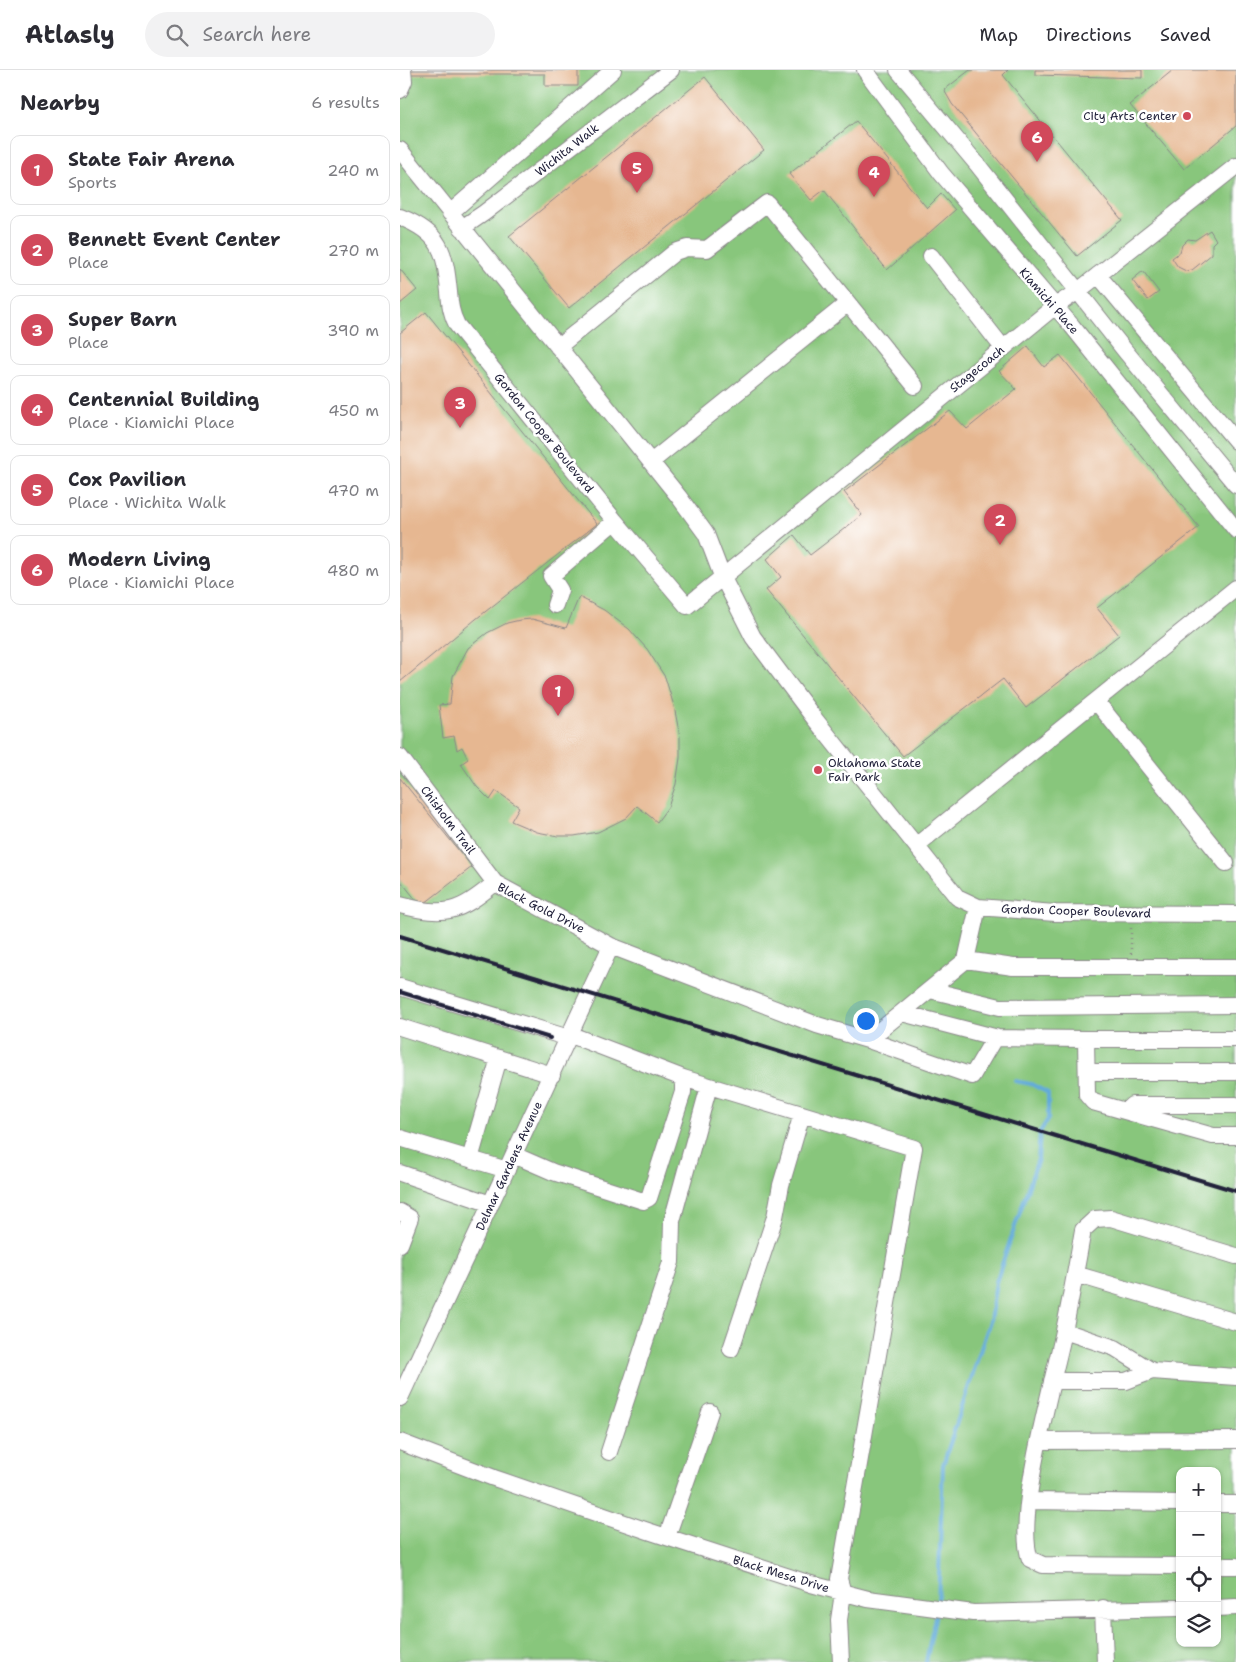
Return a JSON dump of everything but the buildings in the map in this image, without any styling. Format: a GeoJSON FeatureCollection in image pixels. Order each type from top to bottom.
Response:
{"type":"FeatureCollection","features":[{"type":"Feature","properties":{"kind":"street"},"geometry":{"type":"LineString","coordinates":[[400,90],[404,81],[404,70]]}},
{"type":"Feature","properties":{"kind":"street"},"geometry":{"type":"LineString","coordinates":[[450,213],[613,70]]}},
{"type":"Feature","properties":{"kind":"street","name":"Wichita Walk"},"geometry":{"type":"LineString","coordinates":[[462,228],[484,214],[671,70]]}},
{"type":"Feature","properties":{"kind":"street","name":"Kiamichi Place"},"geometry":{"type":"LineString","coordinates":[[865,70],[898,118],[941,173],[1072,326],[1236,530]]}},
{"type":"Feature","properties":{"kind":"street"},"geometry":{"type":"LineString","coordinates":[[898,70],[977,164],[1236,485]]}},
{"type":"Feature","properties":{"kind":"street","name":"Gordon Cooper Boulevard"},"geometry":{"type":"LineString","coordinates":[[400,150],[651,462],[706,534],[722,576],[753,637],[814,718],[957,897],[978,907],[1055,913],[1236,914]]}},
{"type":"Feature","properties":{"kind":"street","name":"Stagecoach"},"geometry":{"type":"LineString","coordinates":[[722,576],[1054,307],[1078,291],[1236,166]]}},
{"type":"Feature","properties":{"kind":"street"},"geometry":{"type":"LineString","coordinates":[[558,347],[676,252],[687,248],[707,249],[767,203],[915,386]]}},
{"type":"Feature","properties":{"kind":"street","name":"Gordon Cooper Boulevard"},"geometry":{"type":"LineString","coordinates":[[400,217],[417,224],[435,239],[446,260],[451,315],[457,325],[615,521],[688,606],[722,576]]}},
{"type":"Feature","properties":{"kind":"street"},"geometry":{"type":"LineString","coordinates":[[931,256],[1003,348]]}},
{"type":"Feature","properties":{"kind":"street"},"geometry":{"type":"LineString","coordinates":[[1098,274],[1236,441]]}},
{"type":"Feature","properties":{"kind":"street"},"geometry":{"type":"LineString","coordinates":[[651,462],[848,303]]}},
{"type":"Feature","properties":{"kind":"street"},"geometry":{"type":"LineString","coordinates":[[555,605],[560,590],[550,576],[615,521]]}},
{"type":"Feature","properties":{"kind":"street"},"geometry":{"type":"LineString","coordinates":[[917,845],[1236,588]]}},
{"type":"Feature","properties":{"kind":"street"},"geometry":{"type":"LineString","coordinates":[[1096,701],[1226,863]]}},
{"type":"Feature","properties":{"kind":"street","name":"Chisholm Trail"},"geometry":{"type":"LineString","coordinates":[[400,758],[495,883]]}},
{"type":"Feature","properties":{"kind":"street","name":"Black Gold Drive"},"geometry":{"type":"LineString","coordinates":[[400,905],[425,910],[452,911],[481,894],[495,883],[606,947],[817,1025],[868,1040],[972,1076],[995,1037]]}},
{"type":"Feature","properties":{"kind":"street"},"geometry":{"type":"LineString","coordinates":[[868,1040],[966,960],[978,907]]}},
{"type":"Feature","properties":{"kind":"street","name":"Delmar Gardens Avenue"},"geometry":{"type":"LineString","coordinates":[[400,1398],[570,1036],[606,947]]}},
{"type":"Feature","properties":{"kind":"street"},"geometry":{"type":"LineString","coordinates":[[966,960],[1013,967],[1236,968]]}},
{"type":"Feature","properties":{"kind":"street"},"geometry":{"type":"LineString","coordinates":[[400,987],[570,1036],[683,1078],[914,1148],[839,1579],[843,1593],[839,1620],[841,1662]]}},
{"type":"Feature","properties":{"kind":"street"},"geometry":{"type":"LineString","coordinates":[[930,990],[1000,1007],[1236,1004]]}},
{"type":"Feature","properties":{"kind":"street"},"geometry":{"type":"LineString","coordinates":[[902,1013],[995,1037],[1236,1039]]}},
{"type":"Feature","properties":{"kind":"street"},"geometry":{"type":"LineString","coordinates":[[400,1028],[552,1075]]}},
{"type":"Feature","properties":{"kind":"street"},"geometry":{"type":"LineString","coordinates":[[1086,1039],[1089,1099],[1126,1112],[1213,1136],[1236,1136]]}},
{"type":"Feature","properties":{"kind":"street"},"geometry":{"type":"LineString","coordinates":[[470,1159],[499,1058]]}},
{"type":"Feature","properties":{"kind":"street"},"geometry":{"type":"LineString","coordinates":[[1087,1072],[1236,1072]]}},
{"type":"Feature","properties":{"kind":"street"},"geometry":{"type":"LineString","coordinates":[[400,1138],[470,1159],[510,1163],[552,1172],[647,1201],[683,1092],[683,1078]]}},
{"type":"Feature","properties":{"kind":"street"},"geometry":{"type":"LineString","coordinates":[[609,1452],[671,1262],[672,1221],[709,1086]]}},
{"type":"Feature","properties":{"kind":"street"},"geometry":{"type":"LineString","coordinates":[[1126,1112],[1132,1104],[1236,1104]]}},
{"type":"Feature","properties":{"kind":"street"},"geometry":{"type":"LineString","coordinates":[[731,1349],[775,1217],[781,1185],[802,1114]]}},
{"type":"Feature","properties":{"kind":"street"},"geometry":{"type":"LineString","coordinates":[[400,1174],[491,1204]]}},
{"type":"Feature","properties":{"kind":"street"},"geometry":{"type":"LineString","coordinates":[[400,1212],[408,1215],[410,1222],[400,1244]]}},
{"type":"Feature","properties":{"kind":"street"},"geometry":{"type":"LineString","coordinates":[[1176,1566],[1043,1565],[1030,1559],[1025,1547],[1029,1501],[1039,1441],[1076,1274],[1083,1230],[1095,1219],[1111,1218],[1236,1256]]}},
{"type":"Feature","properties":{"kind":"street"},"geometry":{"type":"LineString","coordinates":[[1076,1274],[1236,1322]]}},
{"type":"Feature","properties":{"kind":"street"},"geometry":{"type":"LineString","coordinates":[[1064,1331],[1116,1348],[1152,1371]]}},
{"type":"Feature","properties":{"kind":"street"},"geometry":{"type":"LineString","coordinates":[[1052,1381],[1126,1381],[1152,1371],[1236,1377]]}},
{"type":"Feature","properties":{"kind":"street"},"geometry":{"type":"LineString","coordinates":[[667,1537],[710,1412]]}},
{"type":"Feature","properties":{"kind":"street"},"geometry":{"type":"LineString","coordinates":[[1039,1441],[1236,1440]]}},
{"type":"Feature","properties":{"kind":"street","name":"Black Mesa Drive"},"geometry":{"type":"LineString","coordinates":[[400,1442],[494,1478],[667,1537],[843,1593],[911,1606],[956,1612],[1176,1608]]}},
{"type":"Feature","properties":{"kind":"street"},"geometry":{"type":"LineString","coordinates":[[1029,1501],[1176,1503]]}},
{"type":"Feature","properties":{"kind":"street"},"geometry":{"type":"LineString","coordinates":[[1221,1504],[1236,1504]]}},
{"type":"Feature","properties":{"kind":"street"},"geometry":{"type":"LineString","coordinates":[[1221,1566],[1236,1566]]}},
{"type":"Feature","properties":{"kind":"street"},"geometry":{"type":"LineString","coordinates":[[1221,1608],[1236,1607]]}},
{"type":"Feature","properties":{"kind":"street"},"geometry":{"type":"LineString","coordinates":[[1104,1608],[1105,1662]]}},
{"type":"Feature","properties":{"kind":"path"},"geometry":{"type":"LineString","coordinates":[[1131,914],[1131,968]]}},
{"type":"Feature","properties":{"kind":"green space","name":"Oklahoma State Fair Park"},"geometry":{"type":"Polygon","coordinates":[[[400,70],[1236,70],[1236,1662],[400,1662],[400,70]]]}},
{"type":"Feature","properties":{"kind":"waterway"},"geometry":{"type":"LineString","coordinates":[[938,1603],[943,1465],[990,1321],[996,1282],[1038,1159],[1040,1132],[1048,1119],[1048,1093],[1031,1084],[1015,1081]]}},
{"type":"Feature","properties":{"kind":"waterway"},"geometry":{"type":"LineString","coordinates":[[926,1662],[936,1612]]}},
{"type":"Feature","properties":{"kind":"railway"},"geometry":{"type":"LineString","coordinates":[[400,936],[1236,1191]]}},
{"type":"Feature","properties":{"kind":"railway"},"geometry":{"type":"LineString","coordinates":[[400,992],[550,1038]]}},
{"type":"Feature","properties":{"kind":"place","name":"City Arts Center"},"geometry":{"type":"Point","coordinates":[1187,116]}},
{"type":"Feature","properties":{"kind":"place","name":"Modern Living"},"geometry":{"type":"Point","coordinates":[1037,162]}},
{"type":"Feature","properties":{"kind":"place","name":"Cox Pavilion"},"geometry":{"type":"Point","coordinates":[637,193]}},
{"type":"Feature","properties":{"kind":"place","name":"Centennial Building"},"geometry":{"type":"Point","coordinates":[874,197]}},
{"type":"Feature","properties":{"kind":"place","name":"Super Barn"},"geometry":{"type":"Point","coordinates":[460,428]}},
{"type":"Feature","properties":{"kind":"place","name":"Bennett Event Center"},"geometry":{"type":"Point","coordinates":[1000,545]}},
{"type":"Feature","properties":{"kind":"place","name":"State Fair Arena"},"geometry":{"type":"Point","coordinates":[558,716]}},
{"type":"Feature","properties":{"kind":"place","name":"Oklahoma State Fair Park"},"geometry":{"type":"Point","coordinates":[818,770]}}]}
